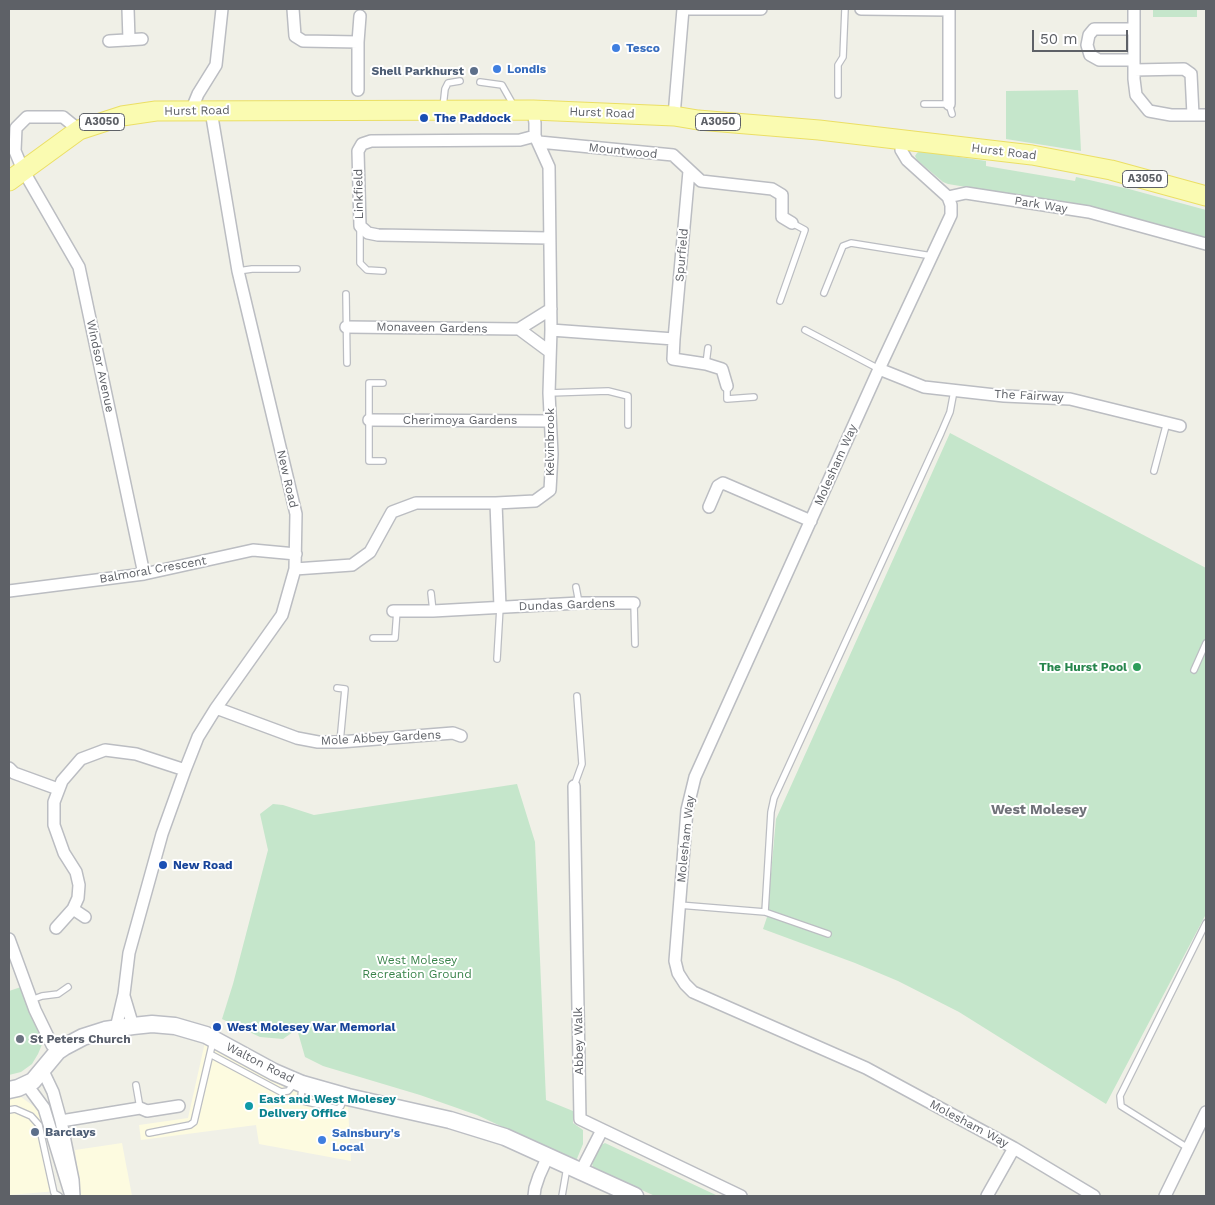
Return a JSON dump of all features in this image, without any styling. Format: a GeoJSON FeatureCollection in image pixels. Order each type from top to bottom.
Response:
{"type":"FeatureCollection","features":[{"type":"Feature","properties":{"kind":"main road","name":"Hurst Road"},"geometry":{"type":"LineString","coordinates":[[16,175],[79,130],[122,116],[156,111],[524,110],[674,116],[698,120],[819,130],[1032,155],[1111,170],[1206,196]]}},
{"type":"Feature","properties":{"kind":"main road","name":"Walton Road"},"geometry":{"type":"LineString","coordinates":[[9,1090],[27,1085],[33,1081],[58,1051],[83,1037],[116,1028],[152,1024],[174,1026],[197,1032],[212,1047],[299,1083],[344,1096],[477,1127],[505,1137],[635,1196]]}},
{"type":"Feature","properties":{"kind":"street"},"geometry":{"type":"LineString","coordinates":[[128,9],[128,40]]}},
{"type":"Feature","properties":{"kind":"street"},"geometry":{"type":"LineString","coordinates":[[191,111],[198,94],[216,65],[222,9]]}},
{"type":"Feature","properties":{"kind":"street"},"geometry":{"type":"LineString","coordinates":[[293,9],[295,36],[303,41],[358,42]]}},
{"type":"Feature","properties":{"kind":"street"},"geometry":{"type":"LineString","coordinates":[[674,116],[683,9],[760,9]]}},
{"type":"Feature","properties":{"kind":"street"},"geometry":{"type":"LineString","coordinates":[[861,9],[949,9],[950,109]]}},
{"type":"Feature","properties":{"kind":"street"},"geometry":{"type":"LineString","coordinates":[[1134,9],[1136,95],[1148,110],[1171,115],[1206,115]]}},
{"type":"Feature","properties":{"kind":"street"},"geometry":{"type":"LineString","coordinates":[[358,90],[360,16]]}},
{"type":"Feature","properties":{"kind":"street"},"geometry":{"type":"LineString","coordinates":[[1134,29],[1094,29],[1089,35],[1087,45],[1090,55],[1099,60],[1184,69],[1191,74],[1193,115]]}},
{"type":"Feature","properties":{"kind":"street"},"geometry":{"type":"LineString","coordinates":[[109,41],[142,39]]}},
{"type":"Feature","properties":{"kind":"street","name":"Kelvinbrook"},"geometry":{"type":"LineString","coordinates":[[295,569],[352,565],[370,552],[392,512],[416,504],[496,503],[536,500],[550,490],[552,454],[550,421],[549,167],[537,139],[535,123],[524,110]]}},
{"type":"Feature","properties":{"kind":"street","name":"New Road"},"geometry":{"type":"LineString","coordinates":[[116,1028],[124,994],[129,954],[143,900],[162,834],[184,770],[198,737],[216,708],[282,615],[295,569],[296,514],[238,271],[211,111]]}},
{"type":"Feature","properties":{"kind":"street","name":"Windsor Avenue"},"geometry":{"type":"LineString","coordinates":[[79,130],[63,116],[27,117],[16,128],[16,175],[79,267],[144,574]]}},
{"type":"Feature","properties":{"kind":"street","name":"Mountwood"},"geometry":{"type":"LineString","coordinates":[[537,139],[673,156],[701,181],[772,189],[782,195],[782,217],[792,223]]}},
{"type":"Feature","properties":{"kind":"street","name":"Linkfield"},"geometry":{"type":"LineString","coordinates":[[537,139],[371,141],[362,144],[358,151],[360,226],[368,233],[378,235],[549,238]]}},
{"type":"Feature","properties":{"kind":"street"},"geometry":{"type":"LineString","coordinates":[[902,140],[901,150],[907,160],[948,197]]}},
{"type":"Feature","properties":{"kind":"street","name":"Spurfield"},"geometry":{"type":"LineString","coordinates":[[690,171],[673,359],[706,364],[722,369],[727,386]]}},
{"type":"Feature","properties":{"kind":"street","name":"Park Way"},"geometry":{"type":"LineString","coordinates":[[948,197],[966,193],[1089,212],[1206,244]]}},
{"type":"Feature","properties":{"kind":"street","name":"Molesham Way"},"geometry":{"type":"LineString","coordinates":[[948,197],[951,205],[950,215],[695,777],[687,810],[675,961],[678,973],[693,992],[857,1064],[1014,1148],[1094,1196]]}},
{"type":"Feature","properties":{"kind":"street"},"geometry":{"type":"LineString","coordinates":[[550,308],[519,329],[550,352]]}},
{"type":"Feature","properties":{"kind":"street","name":"Monaveen Gardens"},"geometry":{"type":"LineString","coordinates":[[346,327],[519,329]]}},
{"type":"Feature","properties":{"kind":"street"},"geometry":{"type":"LineString","coordinates":[[551,330],[674,339]]}},
{"type":"Feature","properties":{"kind":"street","name":"The Fairway"},"geometry":{"type":"LineString","coordinates":[[879,369],[924,386],[1004,396],[1070,399],[1180,426]]}},
{"type":"Feature","properties":{"kind":"street","name":"Cherimoya Gardens"},"geometry":{"type":"LineString","coordinates":[[369,420],[550,421]]}},
{"type":"Feature","properties":{"kind":"street"},"geometry":{"type":"LineString","coordinates":[[710,507],[718,486],[723,483],[811,521]]}},
{"type":"Feature","properties":{"kind":"street","name":"Dundas Gardens"},"geometry":{"type":"LineString","coordinates":[[496,503],[500,607]]}},
{"type":"Feature","properties":{"kind":"street","name":"Balmoral Crescent"},"geometry":{"type":"LineString","coordinates":[[9,591],[144,574],[253,550],[296,554]]}},
{"type":"Feature","properties":{"kind":"street","name":"Dundas Gardens"},"geometry":{"type":"LineString","coordinates":[[395,610],[434,611],[634,603]]}},
{"type":"Feature","properties":{"kind":"street","name":"Mole Abbey Gardens"},"geometry":{"type":"LineString","coordinates":[[216,708],[297,738],[318,742],[453,733],[461,736]]}},
{"type":"Feature","properties":{"kind":"street"},"geometry":{"type":"LineString","coordinates":[[56,928],[73,909],[78,898],[79,885],[76,872],[64,853],[54,825],[54,802],[62,781],[80,759],[105,750],[136,754],[184,770]]}},
{"type":"Feature","properties":{"kind":"street"},"geometry":{"type":"LineString","coordinates":[[9,768],[14,774],[58,789]]}},
{"type":"Feature","properties":{"kind":"street","name":"Abbey Walk"},"geometry":{"type":"LineString","coordinates":[[574,786],[580,1119],[741,1196]]}},
{"type":"Feature","properties":{"kind":"street"},"geometry":{"type":"LineString","coordinates":[[73,909],[85,917]]}},
{"type":"Feature","properties":{"kind":"street"},"geometry":{"type":"LineString","coordinates":[[9,939],[31,1000],[52,1045],[58,1051]]}},
{"type":"Feature","properties":{"kind":"street","name":"New Road"},"geometry":{"type":"LineString","coordinates":[[124,994],[133,1026]]}},
{"type":"Feature","properties":{"kind":"street"},"geometry":{"type":"LineString","coordinates":[[43,1071],[53,1092],[61,1121],[73,1180],[72,1196]]}},
{"type":"Feature","properties":{"kind":"street"},"geometry":{"type":"LineString","coordinates":[[27,1085],[44,1108],[65,1181],[72,1196]]}},
{"type":"Feature","properties":{"kind":"street"},"geometry":{"type":"LineString","coordinates":[[61,1121],[140,1108],[147,1111],[180,1106]]}},
{"type":"Feature","properties":{"kind":"street"},"geometry":{"type":"LineString","coordinates":[[1165,1196],[1206,1112]]}},
{"type":"Feature","properties":{"kind":"street"},"geometry":{"type":"LineString","coordinates":[[574,1168],[602,1130]]}},
{"type":"Feature","properties":{"kind":"street"},"geometry":{"type":"LineString","coordinates":[[987,1196],[1014,1148]]}},
{"type":"Feature","properties":{"kind":"street"},"geometry":{"type":"LineString","coordinates":[[534,1196],[539,1176],[548,1156]]}},
{"type":"Feature","properties":{"kind":"lane"},"geometry":{"type":"LineString","coordinates":[[838,95],[838,65],[843,57],[846,9]]}},
{"type":"Feature","properties":{"kind":"lane"},"geometry":{"type":"LineString","coordinates":[[442,109],[445,89],[448,83],[460,81]]}},
{"type":"Feature","properties":{"kind":"lane"},"geometry":{"type":"LineString","coordinates":[[480,82],[502,86],[524,110]]}},
{"type":"Feature","properties":{"kind":"lane"},"geometry":{"type":"LineString","coordinates":[[924,104],[950,109]]}},
{"type":"Feature","properties":{"kind":"lane"},"geometry":{"type":"LineString","coordinates":[[780,302],[805,230],[792,223]]}},
{"type":"Feature","properties":{"kind":"lane"},"geometry":{"type":"LineString","coordinates":[[360,226],[360,263],[367,270],[383,271]]}},
{"type":"Feature","properties":{"kind":"lane"},"geometry":{"type":"LineString","coordinates":[[824,293],[844,246],[851,242],[932,256]]}},
{"type":"Feature","properties":{"kind":"lane"},"geometry":{"type":"LineString","coordinates":[[238,271],[252,269],[297,269]]}},
{"type":"Feature","properties":{"kind":"lane"},"geometry":{"type":"LineString","coordinates":[[346,294],[346,363]]}},
{"type":"Feature","properties":{"kind":"lane"},"geometry":{"type":"LineString","coordinates":[[805,330],[879,369]]}},
{"type":"Feature","properties":{"kind":"lane"},"geometry":{"type":"LineString","coordinates":[[706,364],[708,348]]}},
{"type":"Feature","properties":{"kind":"lane"},"geometry":{"type":"LineString","coordinates":[[383,383],[369,383],[369,461],[383,461]]}},
{"type":"Feature","properties":{"kind":"lane"},"geometry":{"type":"LineString","coordinates":[[727,386],[727,399],[754,397]]}},
{"type":"Feature","properties":{"kind":"lane"},"geometry":{"type":"LineString","coordinates":[[765,912],[771,812],[774,798],[941,433],[950,412],[954,390]]}},
{"type":"Feature","properties":{"kind":"lane"},"geometry":{"type":"LineString","coordinates":[[550,393],[608,391],[628,396],[628,425]]}},
{"type":"Feature","properties":{"kind":"lane"},"geometry":{"type":"LineString","coordinates":[[1154,470],[1167,422]]}},
{"type":"Feature","properties":{"kind":"lane"},"geometry":{"type":"LineString","coordinates":[[576,587],[579,604]]}},
{"type":"Feature","properties":{"kind":"lane"},"geometry":{"type":"LineString","coordinates":[[431,593],[434,611]]}},
{"type":"Feature","properties":{"kind":"lane"},"geometry":{"type":"LineString","coordinates":[[634,603],[636,644]]}},
{"type":"Feature","properties":{"kind":"lane"},"geometry":{"type":"LineString","coordinates":[[497,659],[500,607]]}},
{"type":"Feature","properties":{"kind":"lane"},"geometry":{"type":"LineString","coordinates":[[374,638],[395,638],[395,610]]}},
{"type":"Feature","properties":{"kind":"lane"},"geometry":{"type":"LineString","coordinates":[[1194,670],[1206,643]]}},
{"type":"Feature","properties":{"kind":"lane"},"geometry":{"type":"LineString","coordinates":[[336,688],[345,689],[340,742]]}},
{"type":"Feature","properties":{"kind":"lane"},"geometry":{"type":"LineString","coordinates":[[574,786],[582,764],[577,696]]}},
{"type":"Feature","properties":{"kind":"lane"},"geometry":{"type":"LineString","coordinates":[[679,905],[765,912],[828,934]]}},
{"type":"Feature","properties":{"kind":"lane"},"geometry":{"type":"LineString","coordinates":[[1188,1148],[1121,1106],[1120,1096],[1206,923]]}},
{"type":"Feature","properties":{"kind":"lane"},"geometry":{"type":"LineString","coordinates":[[31,1000],[42,996],[58,994],[68,987]]}},
{"type":"Feature","properties":{"kind":"lane"},"geometry":{"type":"LineString","coordinates":[[148,1133],[190,1125],[194,1122],[212,1047]]}},
{"type":"Feature","properties":{"kind":"lane"},"geometry":{"type":"LineString","coordinates":[[136,1085],[140,1108]]}},
{"type":"Feature","properties":{"kind":"lane"},"geometry":{"type":"LineString","coordinates":[[9,1110],[15,1109],[31,1116],[39,1125],[54,1193],[59,1196]]}},
{"type":"Feature","properties":{"kind":"lane"},"geometry":{"type":"LineString","coordinates":[[562,1196],[574,1168]]}},
{"type":"Feature","properties":{"kind":"shaded area"},"geometry":{"type":"Polygon","coordinates":[[[205,1042],[290,1090],[348,1107],[351,1161],[259,1144],[256,1125],[141,1140],[139,1125],[188,1118],[205,1042]]]}},
{"type":"Feature","properties":{"kind":"shaded area"},"geometry":{"type":"Polygon","coordinates":[[[21,1097],[39,1110],[57,1191],[9,1195],[9,1098],[21,1097]]]}},
{"type":"Feature","properties":{"kind":"shaded area"},"geometry":{"type":"Polygon","coordinates":[[[122,1143],[132,1196],[81,1196],[75,1150],[122,1143]]]}},
{"type":"Feature","properties":{"kind":"green space"},"geometry":{"type":"Polygon","coordinates":[[[1153,9],[1197,9],[1197,17],[1153,17],[1153,9]]]}},
{"type":"Feature","properties":{"kind":"green space"},"geometry":{"type":"Polygon","coordinates":[[[1078,90],[1081,151],[1006,139],[1006,91],[1078,90]]]}},
{"type":"Feature","properties":{"kind":"green space"},"geometry":{"type":"Polygon","coordinates":[[[920,151],[986,161],[986,166],[1075,181],[1076,177],[1206,210],[1206,238],[1104,210],[948,184],[917,160],[915,156],[920,151]]]}},
{"type":"Feature","properties":{"kind":"green space"},"geometry":{"type":"Polygon","coordinates":[[[950,433],[1206,568],[1206,914],[1106,1104],[959,1012],[898,981],[763,929],[767,917],[776,819],[950,433]]]}},
{"type":"Feature","properties":{"kind":"green space","name":"West Molesey Recreation Ground"},"geometry":{"type":"Polygon","coordinates":[[[517,784],[535,842],[546,1100],[573,1111],[573,1123],[583,1130],[583,1144],[576,1161],[477,1115],[420,1095],[323,1066],[305,1057],[297,1029],[283,1039],[260,1037],[222,1019],[268,850],[260,814],[273,804],[283,805],[314,815],[517,784]]]}},
{"type":"Feature","properties":{"kind":"green space"},"geometry":{"type":"Polygon","coordinates":[[[21,987],[43,1042],[32,1064],[21,1072],[9,1075],[9,991],[21,987]]]}},
{"type":"Feature","properties":{"kind":"green space"},"geometry":{"type":"Polygon","coordinates":[[[605,1143],[718,1196],[655,1196],[593,1168],[592,1163],[599,1146],[605,1143]]]}},
{"type":"Feature","properties":{"kind":"place","name":"Tesco"},"geometry":{"type":"Point","coordinates":[616,48]}},
{"type":"Feature","properties":{"kind":"place","name":"Londis"},"geometry":{"type":"Point","coordinates":[497,69]}},
{"type":"Feature","properties":{"kind":"place","name":"Shell Parkhurst"},"geometry":{"type":"Point","coordinates":[474,71]}},
{"type":"Feature","properties":{"kind":"place","name":"The Paddock"},"geometry":{"type":"Point","coordinates":[424,118]}},
{"type":"Feature","properties":{"kind":"place","name":"The Hurst Pool"},"geometry":{"type":"Point","coordinates":[1137,667]}},
{"type":"Feature","properties":{"kind":"place","name":"New Road"},"geometry":{"type":"Point","coordinates":[163,865]}},
{"type":"Feature","properties":{"kind":"place","name":"West Molesey War Memorial"},"geometry":{"type":"Point","coordinates":[217,1027]}},
{"type":"Feature","properties":{"kind":"place","name":"St Peters Church"},"geometry":{"type":"Point","coordinates":[20,1039]}},
{"type":"Feature","properties":{"kind":"place","name":"East and West Molesey Delivery Office"},"geometry":{"type":"Point","coordinates":[249,1106]}},
{"type":"Feature","properties":{"kind":"place","name":"Barclays"},"geometry":{"type":"Point","coordinates":[35,1132]}},
{"type":"Feature","properties":{"kind":"place","name":"Sainsbury's Local"},"geometry":{"type":"Point","coordinates":[322,1140]}},
{"type":"Feature","properties":{"kind":"district","name":"West Molesey"},"geometry":{"type":"Point","coordinates":[1039,810]}}]}
